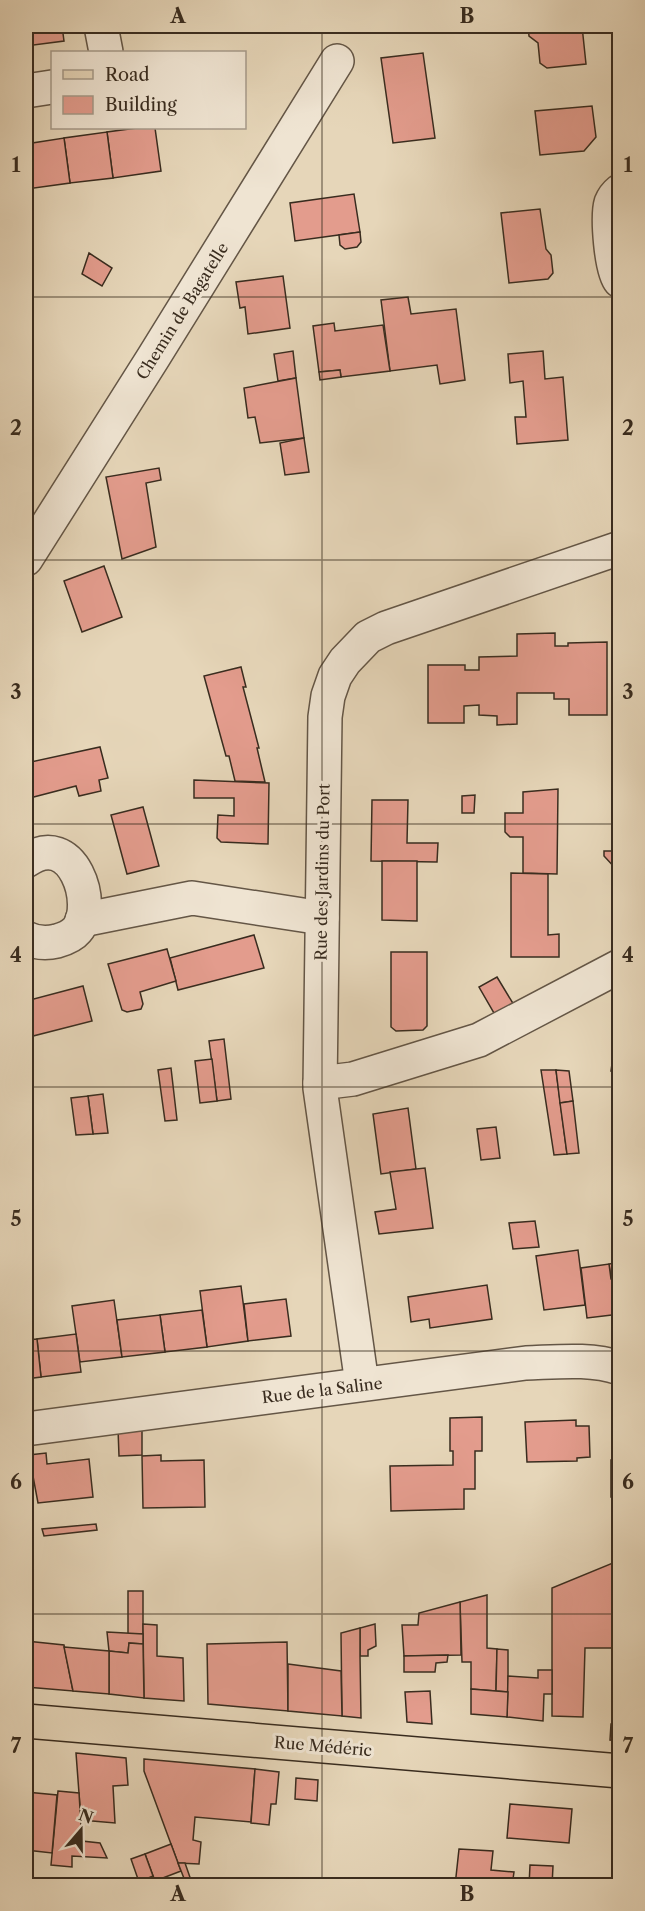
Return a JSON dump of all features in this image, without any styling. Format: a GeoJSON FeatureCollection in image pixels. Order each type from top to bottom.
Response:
{"type":"FeatureCollection","features":[{"type":"Feature","properties":{"kind":"main road","name":"Rue Médéric"},"geometry":{"type":"LineString","coordinates":[[26,1721],[620,1771]]}},
{"type":"Feature","properties":{"kind":"street"},"geometry":{"type":"LineString","coordinates":[[101,26],[106,51]]}},
{"type":"Feature","properties":{"kind":"street","name":"Chemin de Bagatelle"},"geometry":{"type":"LineString","coordinates":[[26,559],[338,61]]}},
{"type":"Feature","properties":{"kind":"street"},"geometry":{"type":"LineString","coordinates":[[26,91],[51,87]]}},
{"type":"Feature","properties":{"kind":"street"},"geometry":{"type":"LineString","coordinates":[[620,191],[613,197],[609,213],[614,271],[620,280]]}},
{"type":"Feature","properties":{"kind":"street","name":"Rue des Jardins du Port"},"geometry":{"type":"LineString","coordinates":[[362,1384],[320,1083],[325,717],[328,696],[335,676],[345,661],[368,637],[386,628],[620,548]]}},
{"type":"Feature","properties":{"kind":"street"},"geometry":{"type":"LineString","coordinates":[[26,861],[42,853],[54,853],[66,858],[74,866],[84,908],[78,929],[61,940],[38,943],[26,938]]}},
{"type":"Feature","properties":{"kind":"street"},"geometry":{"type":"LineString","coordinates":[[82,920],[192,898],[322,918]]}},
{"type":"Feature","properties":{"kind":"street"},"geometry":{"type":"LineString","coordinates":[[320,1083],[353,1078],[479,1040],[620,966]]}},
{"type":"Feature","properties":{"kind":"street","name":"Rue de la Saline"},"geometry":{"type":"LineString","coordinates":[[26,1429],[526,1363],[573,1361],[620,1368]]}},
{"type":"Feature","properties":{"kind":"building"},"geometry":{"type":"Polygon","coordinates":[[[26,26],[62,26],[64,41],[26,46],[26,26]]]}},
{"type":"Feature","properties":{"kind":"building"},"geometry":{"type":"Polygon","coordinates":[[[164,26],[187,26],[164,29],[164,26]]]}},
{"type":"Feature","properties":{"kind":"building"},"geometry":{"type":"Polygon","coordinates":[[[528,26],[582,26],[586,64],[547,68],[540,63],[538,43],[529,36],[528,26]]]}},
{"type":"Feature","properties":{"kind":"building"},"geometry":{"type":"Polygon","coordinates":[[[423,53],[435,138],[393,143],[381,58],[423,53]]]}},
{"type":"Feature","properties":{"kind":"building"},"geometry":{"type":"Polygon","coordinates":[[[592,106],[596,137],[584,151],[540,155],[535,111],[592,106]]]}},
{"type":"Feature","properties":{"kind":"building"},"geometry":{"type":"Polygon","coordinates":[[[155,129],[161,171],[113,178],[107,132],[155,129]]]}},
{"type":"Feature","properties":{"kind":"building"},"geometry":{"type":"Polygon","coordinates":[[[107,132],[113,178],[70,183],[64,138],[107,132]]]}},
{"type":"Feature","properties":{"kind":"building"},"geometry":{"type":"Polygon","coordinates":[[[64,138],[70,183],[27,189],[26,144],[64,138]]]}},
{"type":"Feature","properties":{"kind":"building"},"geometry":{"type":"Polygon","coordinates":[[[354,194],[360,232],[295,241],[290,203],[354,194]]]}},
{"type":"Feature","properties":{"kind":"building"},"geometry":{"type":"Polygon","coordinates":[[[540,209],[546,249],[551,255],[553,273],[548,279],[509,283],[501,213],[540,209]]]}},
{"type":"Feature","properties":{"kind":"building"},"geometry":{"type":"Polygon","coordinates":[[[360,232],[361,242],[357,247],[345,249],[340,245],[339,235],[360,232]]]}},
{"type":"Feature","properties":{"kind":"building"},"geometry":{"type":"Polygon","coordinates":[[[89,253],[112,268],[102,286],[82,274],[89,253]]]}},
{"type":"Feature","properties":{"kind":"building"},"geometry":{"type":"Polygon","coordinates":[[[283,276],[290,328],[248,334],[245,307],[240,308],[236,282],[283,276]]]}},
{"type":"Feature","properties":{"kind":"building"},"geometry":{"type":"Polygon","coordinates":[[[408,297],[411,314],[456,309],[465,380],[440,384],[437,365],[390,371],[381,300],[408,297]]]}},
{"type":"Feature","properties":{"kind":"building"},"geometry":{"type":"Polygon","coordinates":[[[334,323],[335,331],[383,325],[390,371],[341,377],[340,370],[319,372],[313,326],[334,323]]]}},
{"type":"Feature","properties":{"kind":"building"},"geometry":{"type":"Polygon","coordinates":[[[612,349],[620,349],[620,394],[616,394],[612,349]]]}},
{"type":"Feature","properties":{"kind":"building"},"geometry":{"type":"Polygon","coordinates":[[[293,351],[296,378],[278,381],[274,354],[293,351]]]}},
{"type":"Feature","properties":{"kind":"building"},"geometry":{"type":"Polygon","coordinates":[[[543,351],[545,379],[563,377],[568,440],[517,444],[515,417],[526,417],[523,381],[510,383],[508,354],[543,351]]]}},
{"type":"Feature","properties":{"kind":"building"},"geometry":{"type":"Polygon","coordinates":[[[340,370],[341,377],[320,380],[319,372],[340,370]]]}},
{"type":"Feature","properties":{"kind":"building"},"geometry":{"type":"Polygon","coordinates":[[[296,378],[304,438],[260,443],[255,417],[248,418],[244,388],[296,378]]]}},
{"type":"Feature","properties":{"kind":"building"},"geometry":{"type":"Polygon","coordinates":[[[304,438],[309,472],[285,475],[280,443],[304,438]]]}},
{"type":"Feature","properties":{"kind":"building"},"geometry":{"type":"Polygon","coordinates":[[[159,468],[161,480],[146,483],[156,547],[122,559],[106,477],[159,468]]]}},
{"type":"Feature","properties":{"kind":"building"},"geometry":{"type":"Polygon","coordinates":[[[104,566],[122,617],[82,632],[64,581],[104,566]]]}},
{"type":"Feature","properties":{"kind":"building"},"geometry":{"type":"Polygon","coordinates":[[[555,633],[555,646],[568,646],[568,643],[607,642],[607,715],[569,715],[569,699],[554,699],[554,693],[517,693],[517,724],[497,725],[497,716],[479,715],[479,705],[464,706],[464,723],[428,723],[428,665],[465,665],[465,670],[479,670],[479,657],[517,656],[517,634],[555,633]]]}},
{"type":"Feature","properties":{"kind":"building"},"geometry":{"type":"Polygon","coordinates":[[[241,667],[246,687],[243,687],[259,748],[257,748],[265,782],[235,781],[204,676],[241,667]]]}},
{"type":"Feature","properties":{"kind":"building"},"geometry":{"type":"Polygon","coordinates":[[[100,747],[108,778],[99,780],[101,791],[79,796],[76,786],[26,799],[26,763],[100,747]]]}},
{"type":"Feature","properties":{"kind":"building"},"geometry":{"type":"Polygon","coordinates":[[[194,780],[269,783],[268,844],[221,842],[217,838],[218,815],[234,816],[234,798],[194,798],[194,780]]]}},
{"type":"Feature","properties":{"kind":"building"},"geometry":{"type":"Polygon","coordinates":[[[558,789],[557,874],[523,873],[523,837],[510,837],[505,832],[505,813],[523,813],[523,792],[558,789]]]}},
{"type":"Feature","properties":{"kind":"building"},"geometry":{"type":"Polygon","coordinates":[[[475,795],[474,813],[462,813],[462,796],[475,795]]]}},
{"type":"Feature","properties":{"kind":"building"},"geometry":{"type":"Polygon","coordinates":[[[372,800],[408,800],[407,843],[438,843],[437,862],[371,861],[372,800]]]}},
{"type":"Feature","properties":{"kind":"building"},"geometry":{"type":"Polygon","coordinates":[[[143,807],[159,866],[127,874],[111,815],[143,807]]]}},
{"type":"Feature","properties":{"kind":"building"},"geometry":{"type":"Polygon","coordinates":[[[604,851],[620,851],[620,904],[616,904],[617,870],[604,856],[604,851]]]}},
{"type":"Feature","properties":{"kind":"building"},"geometry":{"type":"Polygon","coordinates":[[[382,861],[417,861],[417,921],[382,920],[382,861]]]}},
{"type":"Feature","properties":{"kind":"building"},"geometry":{"type":"Polygon","coordinates":[[[511,873],[548,874],[548,935],[559,934],[559,957],[511,957],[511,873]]]}},
{"type":"Feature","properties":{"kind":"building"},"geometry":{"type":"Polygon","coordinates":[[[254,935],[264,968],[178,990],[170,958],[254,935]]]}},
{"type":"Feature","properties":{"kind":"building"},"geometry":{"type":"Polygon","coordinates":[[[167,949],[176,981],[140,992],[143,1004],[141,1009],[127,1012],[122,1010],[108,964],[167,949]]]}},
{"type":"Feature","properties":{"kind":"building"},"geometry":{"type":"Polygon","coordinates":[[[391,952],[427,952],[427,1026],[423,1030],[396,1031],[391,1027],[391,952]]]}},
{"type":"Feature","properties":{"kind":"building"},"geometry":{"type":"Polygon","coordinates":[[[497,977],[517,1010],[498,1020],[479,987],[497,977]]]}},
{"type":"Feature","properties":{"kind":"building"},"geometry":{"type":"Polygon","coordinates":[[[83,986],[92,1021],[33,1036],[26,1001],[83,986]]]}},
{"type":"Feature","properties":{"kind":"building"},"geometry":{"type":"Polygon","coordinates":[[[615,1001],[620,1001],[620,1036],[615,1036],[615,1001]]]}},
{"type":"Feature","properties":{"kind":"building"},"geometry":{"type":"Polygon","coordinates":[[[224,1039],[231,1099],[217,1101],[209,1041],[224,1039]]]}},
{"type":"Feature","properties":{"kind":"building"},"geometry":{"type":"Polygon","coordinates":[[[212,1059],[217,1101],[200,1103],[195,1061],[212,1059]]]}},
{"type":"Feature","properties":{"kind":"building"},"geometry":{"type":"Polygon","coordinates":[[[612,1064],[620,1064],[620,1071],[611,1071],[612,1064]]]}},
{"type":"Feature","properties":{"kind":"building"},"geometry":{"type":"Polygon","coordinates":[[[171,1068],[177,1120],[165,1121],[158,1070],[171,1068]]]}},
{"type":"Feature","properties":{"kind":"building"},"geometry":{"type":"Polygon","coordinates":[[[541,1070],[556,1070],[567,1154],[554,1155],[541,1070]]]}},
{"type":"Feature","properties":{"kind":"building"},"geometry":{"type":"Polygon","coordinates":[[[556,1070],[569,1071],[573,1101],[560,1103],[556,1070]]]}},
{"type":"Feature","properties":{"kind":"building"},"geometry":{"type":"Polygon","coordinates":[[[103,1094],[108,1133],[93,1134],[88,1096],[103,1094]]]}},
{"type":"Feature","properties":{"kind":"building"},"geometry":{"type":"Polygon","coordinates":[[[88,1096],[93,1134],[76,1135],[71,1098],[88,1096]]]}},
{"type":"Feature","properties":{"kind":"building"},"geometry":{"type":"Polygon","coordinates":[[[573,1101],[579,1153],[567,1154],[560,1103],[573,1101]]]}},
{"type":"Feature","properties":{"kind":"building"},"geometry":{"type":"Polygon","coordinates":[[[408,1108],[416,1169],[381,1174],[373,1114],[408,1108]]]}},
{"type":"Feature","properties":{"kind":"building"},"geometry":{"type":"Polygon","coordinates":[[[26,1126],[30,1156],[26,1156],[26,1126]]]}},
{"type":"Feature","properties":{"kind":"building"},"geometry":{"type":"Polygon","coordinates":[[[496,1127],[500,1158],[481,1160],[477,1129],[496,1127]]]}},
{"type":"Feature","properties":{"kind":"building"},"geometry":{"type":"Polygon","coordinates":[[[425,1168],[433,1228],[379,1234],[375,1212],[396,1209],[390,1172],[425,1168]]]}},
{"type":"Feature","properties":{"kind":"building"},"geometry":{"type":"Polygon","coordinates":[[[535,1221],[539,1247],[513,1249],[509,1223],[535,1221]]]}},
{"type":"Feature","properties":{"kind":"building"},"geometry":{"type":"Polygon","coordinates":[[[578,1250],[585,1305],[544,1310],[536,1256],[578,1250]]]}},
{"type":"Feature","properties":{"kind":"building"},"geometry":{"type":"Polygon","coordinates":[[[620,1262],[620,1278],[611,1279],[609,1264],[620,1262]]]}},
{"type":"Feature","properties":{"kind":"building"},"geometry":{"type":"Polygon","coordinates":[[[609,1264],[611,1279],[620,1278],[620,1314],[587,1318],[581,1268],[609,1264]]]}},
{"type":"Feature","properties":{"kind":"building"},"geometry":{"type":"Polygon","coordinates":[[[487,1285],[492,1319],[430,1328],[429,1319],[411,1322],[408,1297],[487,1285]]]}},
{"type":"Feature","properties":{"kind":"building"},"geometry":{"type":"Polygon","coordinates":[[[241,1286],[248,1341],[207,1347],[200,1291],[241,1286]]]}},
{"type":"Feature","properties":{"kind":"building"},"geometry":{"type":"Polygon","coordinates":[[[286,1299],[291,1336],[248,1341],[244,1304],[286,1299]]]}},
{"type":"Feature","properties":{"kind":"building"},"geometry":{"type":"Polygon","coordinates":[[[114,1300],[122,1357],[80,1362],[72,1306],[114,1300]]]}},
{"type":"Feature","properties":{"kind":"building"},"geometry":{"type":"Polygon","coordinates":[[[202,1310],[207,1347],[165,1352],[160,1315],[202,1310]]]}},
{"type":"Feature","properties":{"kind":"building"},"geometry":{"type":"Polygon","coordinates":[[[160,1315],[165,1352],[122,1357],[117,1320],[160,1315]]]}},
{"type":"Feature","properties":{"kind":"building"},"geometry":{"type":"Polygon","coordinates":[[[76,1334],[81,1372],[41,1377],[37,1339],[76,1334]]]}},
{"type":"Feature","properties":{"kind":"building"},"geometry":{"type":"Polygon","coordinates":[[[37,1339],[41,1377],[26,1379],[26,1340],[37,1339]]]}},
{"type":"Feature","properties":{"kind":"building"},"geometry":{"type":"Polygon","coordinates":[[[482,1417],[482,1451],[475,1451],[475,1489],[464,1489],[464,1509],[391,1511],[390,1466],[453,1465],[453,1451],[450,1451],[450,1418],[482,1417]]]}},
{"type":"Feature","properties":{"kind":"building"},"geometry":{"type":"Polygon","coordinates":[[[576,1420],[576,1426],[589,1426],[590,1457],[577,1458],[577,1461],[527,1462],[525,1422],[576,1420]]]}},
{"type":"Feature","properties":{"kind":"building"},"geometry":{"type":"Polygon","coordinates":[[[142,1426],[142,1455],[119,1456],[118,1429],[142,1426]]]}},
{"type":"Feature","properties":{"kind":"building"},"geometry":{"type":"Polygon","coordinates":[[[46,1453],[47,1464],[89,1459],[93,1497],[38,1503],[29,1455],[46,1453]]]}},
{"type":"Feature","properties":{"kind":"building"},"geometry":{"type":"Polygon","coordinates":[[[161,1455],[161,1461],[204,1460],[205,1507],[143,1508],[142,1456],[161,1455]]]}},
{"type":"Feature","properties":{"kind":"building"},"geometry":{"type":"Polygon","coordinates":[[[611,1460],[620,1460],[620,1497],[611,1497],[611,1460]]]}},
{"type":"Feature","properties":{"kind":"building"},"geometry":{"type":"Polygon","coordinates":[[[96,1524],[97,1530],[44,1536],[42,1529],[96,1524]]]}},
{"type":"Feature","properties":{"kind":"building"},"geometry":{"type":"Polygon","coordinates":[[[620,1560],[620,1648],[585,1648],[583,1717],[552,1716],[552,1588],[620,1560]]]}},
{"type":"Feature","properties":{"kind":"building"},"geometry":{"type":"Polygon","coordinates":[[[128,1591],[143,1591],[143,1634],[128,1634],[128,1591]]]}},
{"type":"Feature","properties":{"kind":"building"},"geometry":{"type":"Polygon","coordinates":[[[487,1595],[487,1648],[497,1649],[496,1691],[471,1689],[471,1662],[462,1662],[460,1602],[487,1595]]]}},
{"type":"Feature","properties":{"kind":"building"},"geometry":{"type":"Polygon","coordinates":[[[460,1602],[461,1655],[404,1656],[402,1625],[418,1625],[419,1613],[460,1602]]]}},
{"type":"Feature","properties":{"kind":"building"},"geometry":{"type":"Polygon","coordinates":[[[143,1624],[157,1625],[157,1656],[183,1658],[184,1701],[144,1698],[143,1624]]]}},
{"type":"Feature","properties":{"kind":"building"},"geometry":{"type":"Polygon","coordinates":[[[375,1624],[376,1646],[368,1650],[368,1656],[360,1656],[360,1628],[375,1624]]]}},
{"type":"Feature","properties":{"kind":"building"},"geometry":{"type":"Polygon","coordinates":[[[360,1628],[361,1718],[342,1716],[341,1633],[360,1628]]]}},
{"type":"Feature","properties":{"kind":"building"},"geometry":{"type":"Polygon","coordinates":[[[107,1632],[143,1634],[143,1644],[129,1643],[128,1653],[109,1651],[107,1632]]]}},
{"type":"Feature","properties":{"kind":"building"},"geometry":{"type":"Polygon","coordinates":[[[26,1641],[64,1645],[73,1691],[26,1687],[26,1641]]]}},
{"type":"Feature","properties":{"kind":"building"},"geometry":{"type":"Polygon","coordinates":[[[287,1642],[288,1711],[208,1704],[207,1644],[287,1642]]]}},
{"type":"Feature","properties":{"kind":"building"},"geometry":{"type":"Polygon","coordinates":[[[129,1643],[143,1644],[144,1698],[109,1694],[109,1651],[128,1653],[129,1643]]]}},
{"type":"Feature","properties":{"kind":"building"},"geometry":{"type":"Polygon","coordinates":[[[64,1647],[109,1651],[109,1694],[73,1691],[64,1647]]]}},
{"type":"Feature","properties":{"kind":"building"},"geometry":{"type":"Polygon","coordinates":[[[497,1649],[508,1650],[508,1692],[496,1691],[497,1649]]]}},
{"type":"Feature","properties":{"kind":"building"},"geometry":{"type":"Polygon","coordinates":[[[448,1655],[447,1662],[436,1663],[435,1672],[404,1672],[404,1656],[448,1655]]]}},
{"type":"Feature","properties":{"kind":"building"},"geometry":{"type":"Polygon","coordinates":[[[288,1664],[341,1671],[342,1716],[288,1711],[288,1664]]]}},
{"type":"Feature","properties":{"kind":"building"},"geometry":{"type":"Polygon","coordinates":[[[538,1670],[552,1670],[552,1694],[544,1694],[543,1721],[507,1717],[508,1676],[538,1678],[538,1670]]]}},
{"type":"Feature","properties":{"kind":"building"},"geometry":{"type":"Polygon","coordinates":[[[471,1689],[508,1692],[507,1717],[471,1714],[471,1689]]]}},
{"type":"Feature","properties":{"kind":"building"},"geometry":{"type":"Polygon","coordinates":[[[430,1691],[432,1724],[407,1722],[405,1692],[430,1691]]]}},
{"type":"Feature","properties":{"kind":"building"},"geometry":{"type":"Polygon","coordinates":[[[616,1719],[620,1719],[620,1741],[610,1740],[611,1724],[616,1724],[616,1719]]]}},
{"type":"Feature","properties":{"kind":"building"},"geometry":{"type":"Polygon","coordinates":[[[76,1753],[126,1758],[128,1785],[113,1786],[115,1823],[81,1820],[76,1753]]]}},
{"type":"Feature","properties":{"kind":"building"},"geometry":{"type":"Polygon","coordinates":[[[144,1759],[255,1769],[251,1822],[195,1817],[193,1840],[201,1842],[199,1864],[178,1863],[144,1771],[144,1759]]]}},
{"type":"Feature","properties":{"kind":"building"},"geometry":{"type":"Polygon","coordinates":[[[255,1769],[279,1772],[276,1804],[271,1804],[269,1825],[251,1823],[255,1769]]]}},
{"type":"Feature","properties":{"kind":"building"},"geometry":{"type":"Polygon","coordinates":[[[296,1778],[318,1780],[317,1801],[295,1799],[296,1778]]]}},
{"type":"Feature","properties":{"kind":"building"},"geometry":{"type":"Polygon","coordinates":[[[58,1791],[79,1793],[82,1841],[100,1843],[107,1858],[72,1856],[72,1867],[51,1865],[58,1791]]]}},
{"type":"Feature","properties":{"kind":"building"},"geometry":{"type":"Polygon","coordinates":[[[26,1792],[57,1795],[52,1853],[26,1850],[26,1792]]]}},
{"type":"Feature","properties":{"kind":"building"},"geometry":{"type":"Polygon","coordinates":[[[510,1804],[572,1809],[569,1843],[507,1838],[510,1804]]]}},
{"type":"Feature","properties":{"kind":"building"},"geometry":{"type":"Polygon","coordinates":[[[171,1844],[181,1871],[155,1881],[145,1854],[171,1844]]]}},
{"type":"Feature","properties":{"kind":"building"},"geometry":{"type":"Polygon","coordinates":[[[459,1849],[493,1851],[491,1870],[514,1872],[512,1886],[455,1886],[459,1849]]]}},
{"type":"Feature","properties":{"kind":"building"},"geometry":{"type":"Polygon","coordinates":[[[145,1854],[153,1876],[139,1882],[131,1859],[145,1854]]]}},
{"type":"Feature","properties":{"kind":"building"},"geometry":{"type":"Polygon","coordinates":[[[178,1863],[185,1863],[193,1886],[187,1886],[178,1863]]]}},
{"type":"Feature","properties":{"kind":"building"},"geometry":{"type":"Polygon","coordinates":[[[530,1865],[553,1866],[552,1886],[529,1886],[530,1865]]]}},
{"type":"Feature","properties":{"kind":"building"},"geometry":{"type":"Polygon","coordinates":[[[606,1882],[620,1883],[620,1886],[606,1886],[606,1882]]]}}]}
